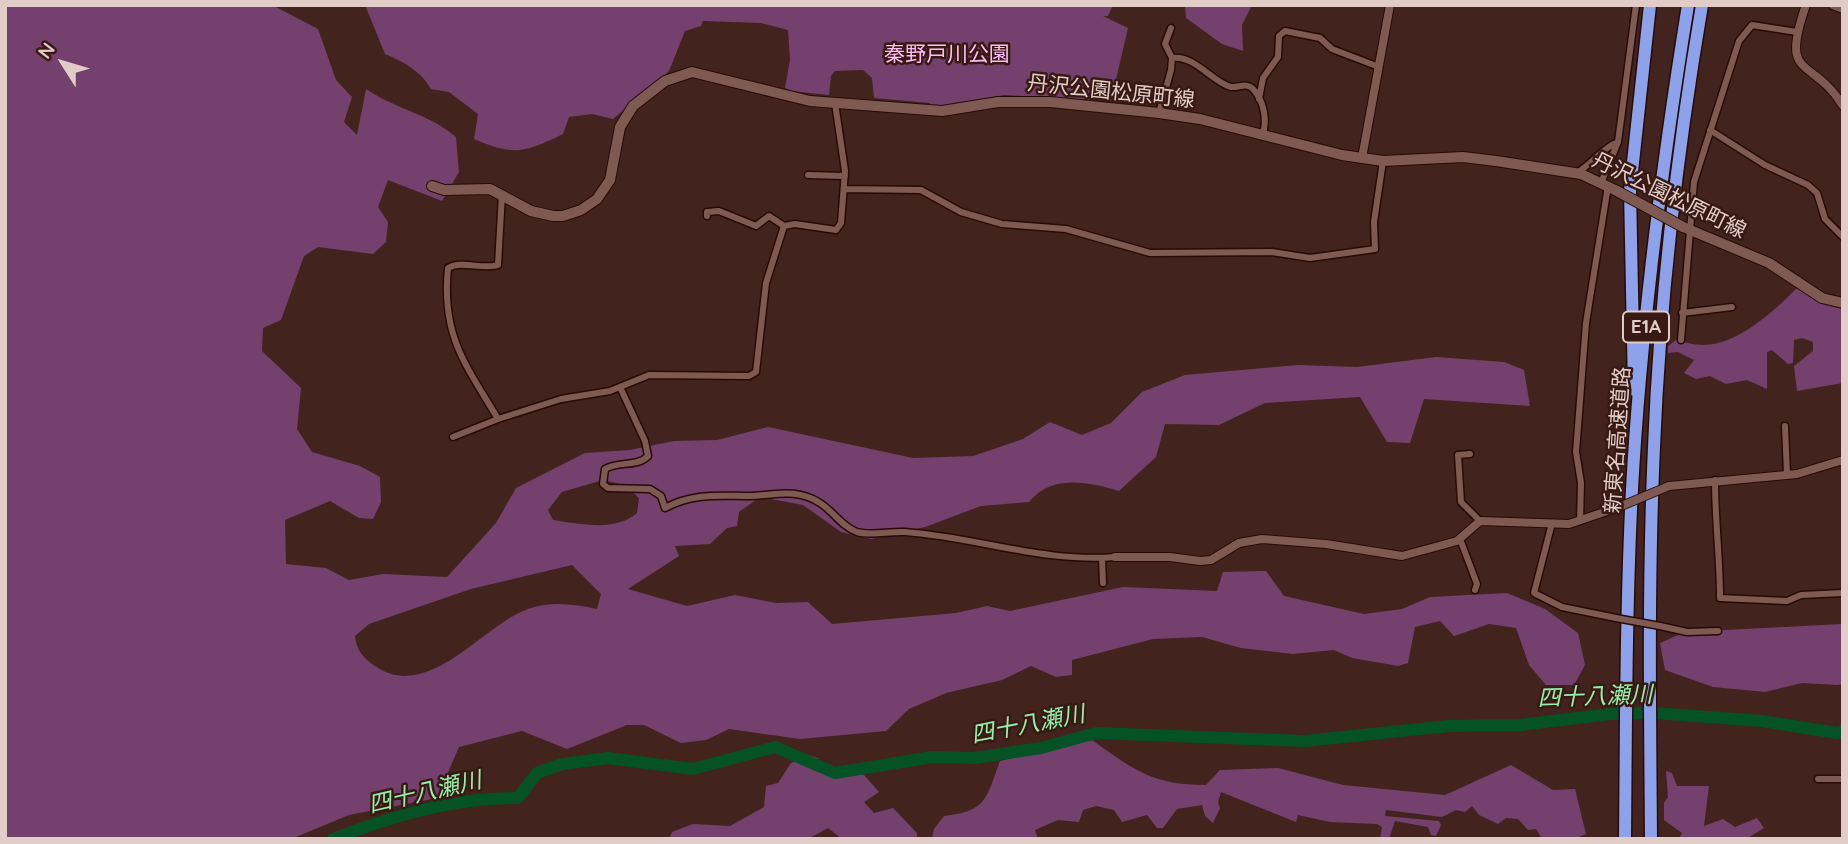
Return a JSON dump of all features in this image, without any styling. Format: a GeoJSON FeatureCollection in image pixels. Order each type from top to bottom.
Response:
{"type":"FeatureCollection","features":[{"type":"Feature","properties":{"kind":"highway"},"geometry":{"type":"LineString","coordinates":[[1635,450],[1630,190],[1650,5]]}},
{"type":"Feature","properties":{"kind":"highway","name":"新東名高速道路"},"geometry":{"type":"LineString","coordinates":[[1625,839],[1627,651],[1635,450],[1653,258],[1688,5]]}},
{"type":"Feature","properties":{"kind":"highway","name":"新東名高速道路"},"geometry":{"type":"LineString","coordinates":[[1651,839],[1649,652],[1654,447],[1666,273],[1687,94],[1702,5]]}},
{"type":"Feature","properties":{"kind":"main road","name":"丹沢公園松原町線"},"geometry":{"type":"LineString","coordinates":[[432,186],[444,190],[490,189],[502,193],[531,211],[553,216],[571,214],[589,205],[610,180],[617,137],[625,116],[633,106],[676,75],[692,72],[709,74],[785,96],[835,103],[942,111],[998,102],[1050,102],[1200,119],[1311,150],[1383,161],[1463,157],[1576,173],[1609,187],[1687,229],[1769,263],[1822,298],[1843,303]]}},
{"type":"Feature","properties":{"kind":"street"},"geometry":{"type":"LineString","coordinates":[[1362,158],[1390,5]]}},
{"type":"Feature","properties":{"kind":"street"},"geometry":{"type":"LineString","coordinates":[[1580,521],[1581,483],[1576,452],[1586,323],[1618,142],[1636,5]]}},
{"type":"Feature","properties":{"kind":"street"},"geometry":{"type":"LineString","coordinates":[[1806,5],[1794,46],[1799,61],[1829,88],[1843,106]]}},
{"type":"Feature","properties":{"kind":"street"},"geometry":{"type":"LineString","coordinates":[[1833,5],[1843,9]]}},
{"type":"Feature","properties":{"kind":"street"},"geometry":{"type":"LineString","coordinates":[[1681,340],[1687,229],[1694,182],[1744,32],[1752,25],[1797,32]]}},
{"type":"Feature","properties":{"kind":"street"},"geometry":{"type":"LineString","coordinates":[[1159,113],[1172,58],[1165,44],[1171,28]]}},
{"type":"Feature","properties":{"kind":"street"},"geometry":{"type":"LineString","coordinates":[[1259,99],[1261,83],[1278,57],[1279,36],[1284,31],[1320,37],[1332,49],[1379,67]]}},
{"type":"Feature","properties":{"kind":"street"},"geometry":{"type":"LineString","coordinates":[[1172,58],[1182,58],[1209,71],[1230,86],[1247,85],[1259,99],[1266,117],[1262,136]]}},
{"type":"Feature","properties":{"kind":"street"},"geometry":{"type":"LineString","coordinates":[[707,216],[707,212],[719,211],[756,226],[769,216],[784,226],[836,230],[841,223],[845,176],[835,103]]}},
{"type":"Feature","properties":{"kind":"street"},"geometry":{"type":"LineString","coordinates":[[1710,130],[1765,165],[1808,185],[1817,193],[1825,219],[1843,237]]}},
{"type":"Feature","properties":{"kind":"street"},"geometry":{"type":"LineString","coordinates":[[1576,173],[1599,156],[1606,147],[1618,142]]}},
{"type":"Feature","properties":{"kind":"street"},"geometry":{"type":"LineString","coordinates":[[844,189],[921,190],[961,212],[1002,224],[1066,229],[1150,253],[1272,252],[1310,258],[1375,249],[1374,222],[1383,161]]}},
{"type":"Feature","properties":{"kind":"street"},"geometry":{"type":"LineString","coordinates":[[808,175],[845,176]]}},
{"type":"Feature","properties":{"kind":"street"},"geometry":{"type":"LineString","coordinates":[[498,419],[453,341],[447,279],[448,268],[453,265],[498,265],[499,202],[502,193]]}},
{"type":"Feature","properties":{"kind":"street"},"geometry":{"type":"LineString","coordinates":[[453,437],[561,399],[620,387],[649,375],[749,376],[756,372],[766,283],[784,226]]}},
{"type":"Feature","properties":{"kind":"street"},"geometry":{"type":"LineString","coordinates":[[1682,313],[1732,307]]}},
{"type":"Feature","properties":{"kind":"street"},"geometry":{"type":"LineString","coordinates":[[620,387],[645,441],[648,456],[643,461],[612,465],[605,469],[603,484],[608,488],[650,489],[661,496],[665,509],[682,500],[708,494],[750,496],[777,491],[819,502],[848,527],[860,533],[904,532],[1081,559],[1170,557],[1200,561],[1210,559],[1239,543],[1262,539],[1326,544],[1402,556],[1460,539],[1471,526],[1480,521],[1580,521],[1669,486],[1818,470],[1843,460]]}},
{"type":"Feature","properties":{"kind":"street"},"geometry":{"type":"LineString","coordinates":[[1785,426],[1787,474]]}},
{"type":"Feature","properties":{"kind":"street"},"geometry":{"type":"LineString","coordinates":[[1470,454],[1458,455],[1461,502],[1480,521]]}},
{"type":"Feature","properties":{"kind":"street"},"geometry":{"type":"LineString","coordinates":[[1715,480],[1715,534],[1720,550],[1720,598],[1787,601],[1801,596],[1843,593]]}},
{"type":"Feature","properties":{"kind":"street"},"geometry":{"type":"LineString","coordinates":[[1552,523],[1534,593],[1562,607],[1687,632],[1718,631]]}},
{"type":"Feature","properties":{"kind":"street"},"geometry":{"type":"LineString","coordinates":[[1460,539],[1477,584],[1475,590]]}},
{"type":"Feature","properties":{"kind":"street"},"geometry":{"type":"LineString","coordinates":[[1102,558],[1102,583]]}},
{"type":"Feature","properties":{"kind":"street"},"geometry":{"type":"LineString","coordinates":[[1818,779],[1843,779]]}},
{"type":"Feature","properties":{"kind":"green space"},"geometry":{"type":"Polygon","coordinates":[[[5,5],[272,5],[318,29],[336,80],[352,97],[344,122],[357,135],[366,89],[435,123],[456,137],[459,172],[442,201],[388,180],[378,207],[388,222],[386,242],[373,254],[318,247],[304,256],[281,320],[263,328],[262,351],[301,388],[297,429],[312,452],[360,466],[380,477],[381,502],[373,519],[359,518],[330,501],[285,520],[286,564],[326,568],[349,580],[383,574],[447,577],[496,523],[516,488],[585,453],[630,450],[674,441],[717,440],[768,427],[913,458],[973,456],[1023,439],[1050,422],[1082,435],[1111,423],[1142,392],[1185,375],[1298,365],[1357,367],[1436,357],[1504,362],[1524,370],[1530,406],[1424,399],[1410,443],[1387,442],[1360,397],[1265,403],[1219,425],[1165,424],[1156,457],[1119,491],[1083,483],[1059,484],[1038,493],[1029,502],[981,506],[925,527],[871,539],[841,532],[803,505],[760,497],[739,512],[737,526],[727,528],[710,544],[675,546],[679,556],[628,589],[687,606],[735,595],[776,603],[808,602],[832,624],[956,613],[987,606],[1010,611],[1123,587],[1217,591],[1223,572],[1266,571],[1284,596],[1364,614],[1402,609],[1430,597],[1507,593],[1545,609],[1578,633],[1585,665],[1574,685],[1546,685],[1529,665],[1516,628],[1489,624],[1454,636],[1440,621],[1415,627],[1408,663],[1398,666],[1352,658],[1334,650],[1293,654],[1241,648],[1202,637],[1153,639],[1072,660],[1072,675],[1056,677],[1031,666],[1002,680],[946,693],[909,709],[886,731],[800,739],[729,729],[706,740],[681,743],[644,725],[627,725],[567,749],[522,731],[459,747],[437,798],[349,815],[291,839],[5,839],[5,5]],[[603,480],[562,492],[548,510],[553,520],[608,525],[628,519],[637,513],[639,498],[625,485],[603,480]],[[572,565],[471,589],[369,624],[355,636],[357,646],[364,657],[375,666],[395,675],[415,675],[454,658],[510,618],[528,609],[562,604],[597,609],[601,594],[572,565]]]}},
{"type":"Feature","properties":{"kind":"green space","name":"秦野戸川公園"},"geometry":{"type":"Polygon","coordinates":[[[365,5],[1113,5],[1108,16],[1103,16],[1128,28],[1111,101],[1004,95],[930,108],[930,103],[874,98],[872,78],[863,70],[835,71],[831,76],[829,95],[791,91],[785,88],[790,60],[788,30],[761,23],[703,21],[701,26],[685,31],[669,71],[613,119],[592,114],[569,117],[563,134],[528,148],[509,150],[474,139],[478,114],[449,92],[431,89],[411,68],[385,54],[365,5]]]}},
{"type":"Feature","properties":{"kind":"green space"},"geometry":{"type":"Polygon","coordinates":[[[1180,5],[1252,5],[1242,25],[1243,51],[1222,44],[1186,18],[1185,7],[1180,5]]]}},
{"type":"Feature","properties":{"kind":"green space"},"geometry":{"type":"Polygon","coordinates":[[[1797,288],[1826,305],[1843,309],[1843,383],[1797,391],[1794,366],[1813,351],[1813,342],[1802,338],[1794,340],[1793,363],[1788,364],[1772,350],[1767,352],[1767,389],[1747,380],[1726,384],[1710,376],[1696,379],[1684,373],[1694,360],[1678,352],[1668,353],[1668,346],[1676,340],[1703,345],[1742,333],[1767,316],[1797,288]]]}},
{"type":"Feature","properties":{"kind":"green space"},"geometry":{"type":"Polygon","coordinates":[[[1843,624],[1843,684],[1838,685],[1802,683],[1765,692],[1713,687],[1665,670],[1660,643],[1685,632],[1843,624]]]}},
{"type":"Feature","properties":{"kind":"green space"},"geometry":{"type":"Polygon","coordinates":[[[1092,740],[1145,774],[1188,784],[1206,785],[1220,770],[1278,768],[1343,785],[1445,795],[1511,765],[1553,790],[1575,789],[1586,834],[1574,839],[1542,839],[1536,829],[1528,830],[1518,819],[1506,818],[1498,824],[1479,815],[1472,806],[1465,812],[1456,810],[1442,817],[1386,810],[1385,816],[1439,821],[1441,825],[1436,836],[1431,835],[1428,827],[1395,821],[1389,839],[1380,839],[1382,827],[1377,824],[1330,822],[1298,815],[1296,822],[1221,792],[1218,802],[1220,808],[1213,823],[1205,816],[1202,805],[1177,809],[1163,828],[1157,828],[1147,815],[1122,822],[1114,810],[1096,806],[1083,810],[1079,822],[1058,820],[1035,830],[1038,839],[932,838],[934,829],[944,816],[969,810],[983,800],[992,785],[1000,761],[1092,740]]]}},
{"type":"Feature","properties":{"kind":"green space"},"geometry":{"type":"Polygon","coordinates":[[[808,755],[818,758],[822,772],[828,776],[838,767],[849,765],[864,775],[879,792],[864,802],[874,813],[893,808],[917,833],[917,839],[842,839],[828,828],[808,839],[669,839],[672,832],[693,824],[730,826],[764,807],[766,786],[778,783],[791,763],[808,755]]]}},
{"type":"Feature","properties":{"kind":"green space"},"geometry":{"type":"Polygon","coordinates":[[[1666,771],[1672,773],[1677,786],[1709,786],[1704,826],[1723,819],[1735,827],[1757,818],[1764,828],[1746,839],[1679,839],[1682,833],[1664,820],[1664,803],[1668,797],[1666,771]]]}},
{"type":"Feature","properties":{"kind":"waterway","name":"四十八瀬川"},"geometry":{"type":"LineString","coordinates":[[333,839],[447,804],[518,798],[537,773],[562,764],[608,758],[693,769],[775,747],[835,773],[932,757],[974,758],[1041,748],[1096,733],[1305,741],[1448,726],[1520,725],[1610,714],[1654,713],[1762,721],[1837,733],[1843,731]]}}]}
